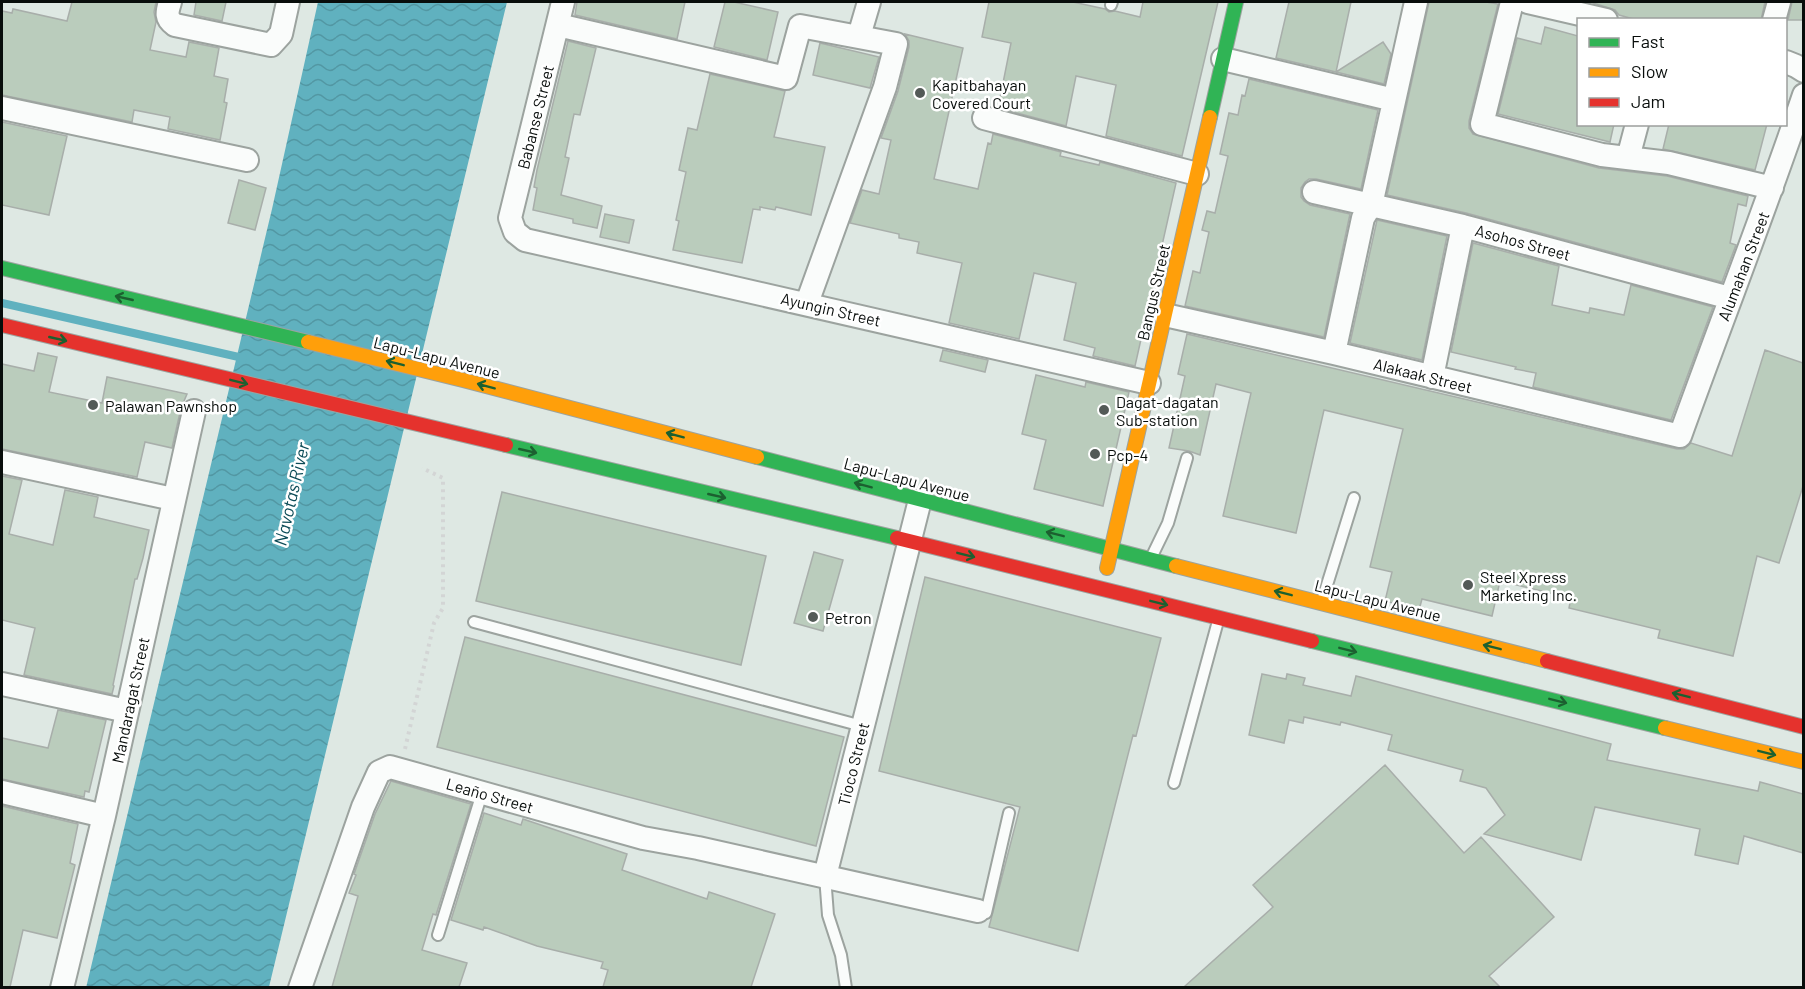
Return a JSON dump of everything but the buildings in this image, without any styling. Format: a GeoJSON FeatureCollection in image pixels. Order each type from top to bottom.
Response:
{"type":"FeatureCollection","features":[{"type":"Feature","properties":{"kind":"main road","name":"Bangus Street"},"geometry":{"type":"LineString","coordinates":[[1102,589],[1236,2]]}},
{"type":"Feature","properties":{"kind":"main road","name":"Lapu-Lapu Avenue"},"geometry":{"type":"LineString","coordinates":[[2,268],[452,377],[1803,727]]}},
{"type":"Feature","properties":{"kind":"main road"},"geometry":{"type":"LineString","coordinates":[[2,325],[909,541],[1803,762]]}},
{"type":"Feature","properties":{"kind":"street"},"geometry":{"type":"LineString","coordinates":[[170,2],[167,15],[169,21],[175,25],[271,45],[281,34],[288,2]]}},
{"type":"Feature","properties":{"kind":"street","name":"Babanse Street"},"geometry":{"type":"LineString","coordinates":[[514,232],[510,218],[563,2]]}},
{"type":"Feature","properties":{"kind":"street"},"geometry":{"type":"LineString","coordinates":[[859,36],[869,2]]}},
{"type":"Feature","properties":{"kind":"street"},"geometry":{"type":"LineString","coordinates":[[1334,353],[1363,218],[1371,205],[1416,2]]}},
{"type":"Feature","properties":{"kind":"street"},"geometry":{"type":"LineString","coordinates":[[1512,2],[1482,124],[1602,155],[1669,162],[1772,188]]}},
{"type":"Feature","properties":{"kind":"street"},"geometry":{"type":"LineString","coordinates":[[1528,2],[1597,18]]}},
{"type":"Feature","properties":{"kind":"street"},"geometry":{"type":"LineString","coordinates":[[1775,18],[1779,2]]}},
{"type":"Feature","properties":{"kind":"street"},"geometry":{"type":"LineString","coordinates":[[558,25],[786,78],[800,26],[896,44],[885,87],[807,303]]}},
{"type":"Feature","properties":{"kind":"street"},"geometry":{"type":"LineString","coordinates":[[1223,59],[1394,100]]}},
{"type":"Feature","properties":{"kind":"street"},"geometry":{"type":"LineString","coordinates":[[1787,63],[1803,71]]}},
{"type":"Feature","properties":{"kind":"street","name":"Alumahan Street"},"geometry":{"type":"LineString","coordinates":[[1680,436],[1772,188],[1803,95]]}},
{"type":"Feature","properties":{"kind":"street"},"geometry":{"type":"LineString","coordinates":[[2,108],[247,160]]}},
{"type":"Feature","properties":{"kind":"street"},"geometry":{"type":"LineString","coordinates":[[984,118],[1197,174]]}},
{"type":"Feature","properties":{"kind":"street"},"geometry":{"type":"LineString","coordinates":[[1628,158],[1636,126]]}},
{"type":"Feature","properties":{"kind":"street","name":"Asohos Street"},"geometry":{"type":"LineString","coordinates":[[1314,192],[1463,226],[1730,298]]}},
{"type":"Feature","properties":{"kind":"street"},"geometry":{"type":"LineString","coordinates":[[1432,377],[1463,226]]}},
{"type":"Feature","properties":{"kind":"street","name":"Ayungin Street"},"geometry":{"type":"LineString","coordinates":[[514,232],[525,240],[1149,382]]}},
{"type":"Feature","properties":{"kind":"street","name":"Alakaak Street"},"geometry":{"type":"LineString","coordinates":[[1165,315],[1680,436]]}},
{"type":"Feature","properties":{"kind":"street","name":"Mandaragat Street"},"geometry":{"type":"LineString","coordinates":[[62,987],[104,816],[194,411]]}},
{"type":"Feature","properties":{"kind":"street"},"geometry":{"type":"LineString","coordinates":[[2,462],[173,499]]}},
{"type":"Feature","properties":{"kind":"street","name":"Tioco Street"},"geometry":{"type":"LineString","coordinates":[[825,876],[920,500]]}},
{"type":"Feature","properties":{"kind":"street"},"geometry":{"type":"LineString","coordinates":[[2,684],[127,711]]}},
{"type":"Feature","properties":{"kind":"street"},"geometry":{"type":"LineString","coordinates":[[300,987],[363,807],[379,772],[390,767],[400,769]]}},
{"type":"Feature","properties":{"kind":"street","name":"Leaño Street"},"geometry":{"type":"LineString","coordinates":[[400,769],[643,838],[825,876]]}},
{"type":"Feature","properties":{"kind":"street"},"geometry":{"type":"LineString","coordinates":[[2,792],[104,816]]}},
{"type":"Feature","properties":{"kind":"street"},"geometry":{"type":"LineString","coordinates":[[825,876],[978,911]]}},
{"type":"Feature","properties":{"kind":"lane"},"geometry":{"type":"LineString","coordinates":[[1151,559],[1168,523],[1187,458]]}},
{"type":"Feature","properties":{"kind":"lane"},"geometry":{"type":"LineString","coordinates":[[1321,603],[1354,498]]}},
{"type":"Feature","properties":{"kind":"lane"},"geometry":{"type":"LineString","coordinates":[[1174,783],[1219,618]]}},
{"type":"Feature","properties":{"kind":"lane"},"geometry":{"type":"LineString","coordinates":[[474,622],[862,726]]}},
{"type":"Feature","properties":{"kind":"lane"},"geometry":{"type":"LineString","coordinates":[[438,935],[482,793]]}},
{"type":"Feature","properties":{"kind":"lane"},"geometry":{"type":"LineString","coordinates":[[978,911],[986,913],[1009,813]]}},
{"type":"Feature","properties":{"kind":"lane"},"geometry":{"type":"LineString","coordinates":[[825,876],[828,915],[841,955],[846,987]]}},
{"type":"Feature","properties":{"kind":"path"},"geometry":{"type":"LineString","coordinates":[[400,769],[434,623],[443,608],[443,478],[422,468]]}},
{"type":"Feature","properties":{"kind":"water","name":"Navotas River"},"geometry":{"type":"Polygon","coordinates":[[[318,2],[507,2],[269,987],[86,988],[272,209],[318,2]]]}},
{"type":"Feature","properties":{"kind":"waterway"},"geometry":{"type":"LineString","coordinates":[[2,303],[243,358]]}},
{"type":"Feature","properties":{"kind":"traffic: fast"},"geometry":{"type":"LineString","coordinates":[[1210,117],[1236,2]]}},
{"type":"Feature","properties":{"kind":"traffic: fast"},"geometry":{"type":"LineString","coordinates":[[2,268],[308,342]]}},
{"type":"Feature","properties":{"kind":"traffic: fast"},"geometry":{"type":"LineString","coordinates":[[506,445],[897,538]]}},
{"type":"Feature","properties":{"kind":"traffic: fast"},"geometry":{"type":"LineString","coordinates":[[757,457],[1176,566]]}},
{"type":"Feature","properties":{"kind":"traffic: fast"},"geometry":{"type":"LineString","coordinates":[[1312,641],[1665,728]]}},
{"type":"Feature","properties":{"kind":"traffic: slow"},"geometry":{"type":"LineString","coordinates":[[1107,568],[1210,117]]}},
{"type":"Feature","properties":{"kind":"traffic: slow"},"geometry":{"type":"LineString","coordinates":[[308,342],[757,457]]}},
{"type":"Feature","properties":{"kind":"traffic: slow"},"geometry":{"type":"LineString","coordinates":[[1176,566],[1547,661]]}},
{"type":"Feature","properties":{"kind":"traffic: slow"},"geometry":{"type":"LineString","coordinates":[[1665,728],[1804,762]]}},
{"type":"Feature","properties":{"kind":"traffic: jam"},"geometry":{"type":"LineString","coordinates":[[2,325],[506,445]]}},
{"type":"Feature","properties":{"kind":"traffic: jam"},"geometry":{"type":"LineString","coordinates":[[897,538],[1312,641]]}},
{"type":"Feature","properties":{"kind":"traffic: jam"},"geometry":{"type":"LineString","coordinates":[[1547,661],[1804,727]]}},
{"type":"Feature","properties":{"kind":"place","name":"Kapitbahayan Covered Court"},"geometry":{"type":"Point","coordinates":[920,93]}},
{"type":"Feature","properties":{"kind":"place","name":"Palawan Pawnshop"},"geometry":{"type":"Point","coordinates":[93,405]}},
{"type":"Feature","properties":{"kind":"place","name":"Dagat-dagatan Sub-station"},"geometry":{"type":"Point","coordinates":[1104,410]}},
{"type":"Feature","properties":{"kind":"place","name":"Pcp-4"},"geometry":{"type":"Point","coordinates":[1095,454]}},
{"type":"Feature","properties":{"kind":"place","name":"Steel Xpress Marketing Inc."},"geometry":{"type":"Point","coordinates":[1468,585]}},
{"type":"Feature","properties":{"kind":"place","name":"Petron"},"geometry":{"type":"Point","coordinates":[813,617]}}]}
